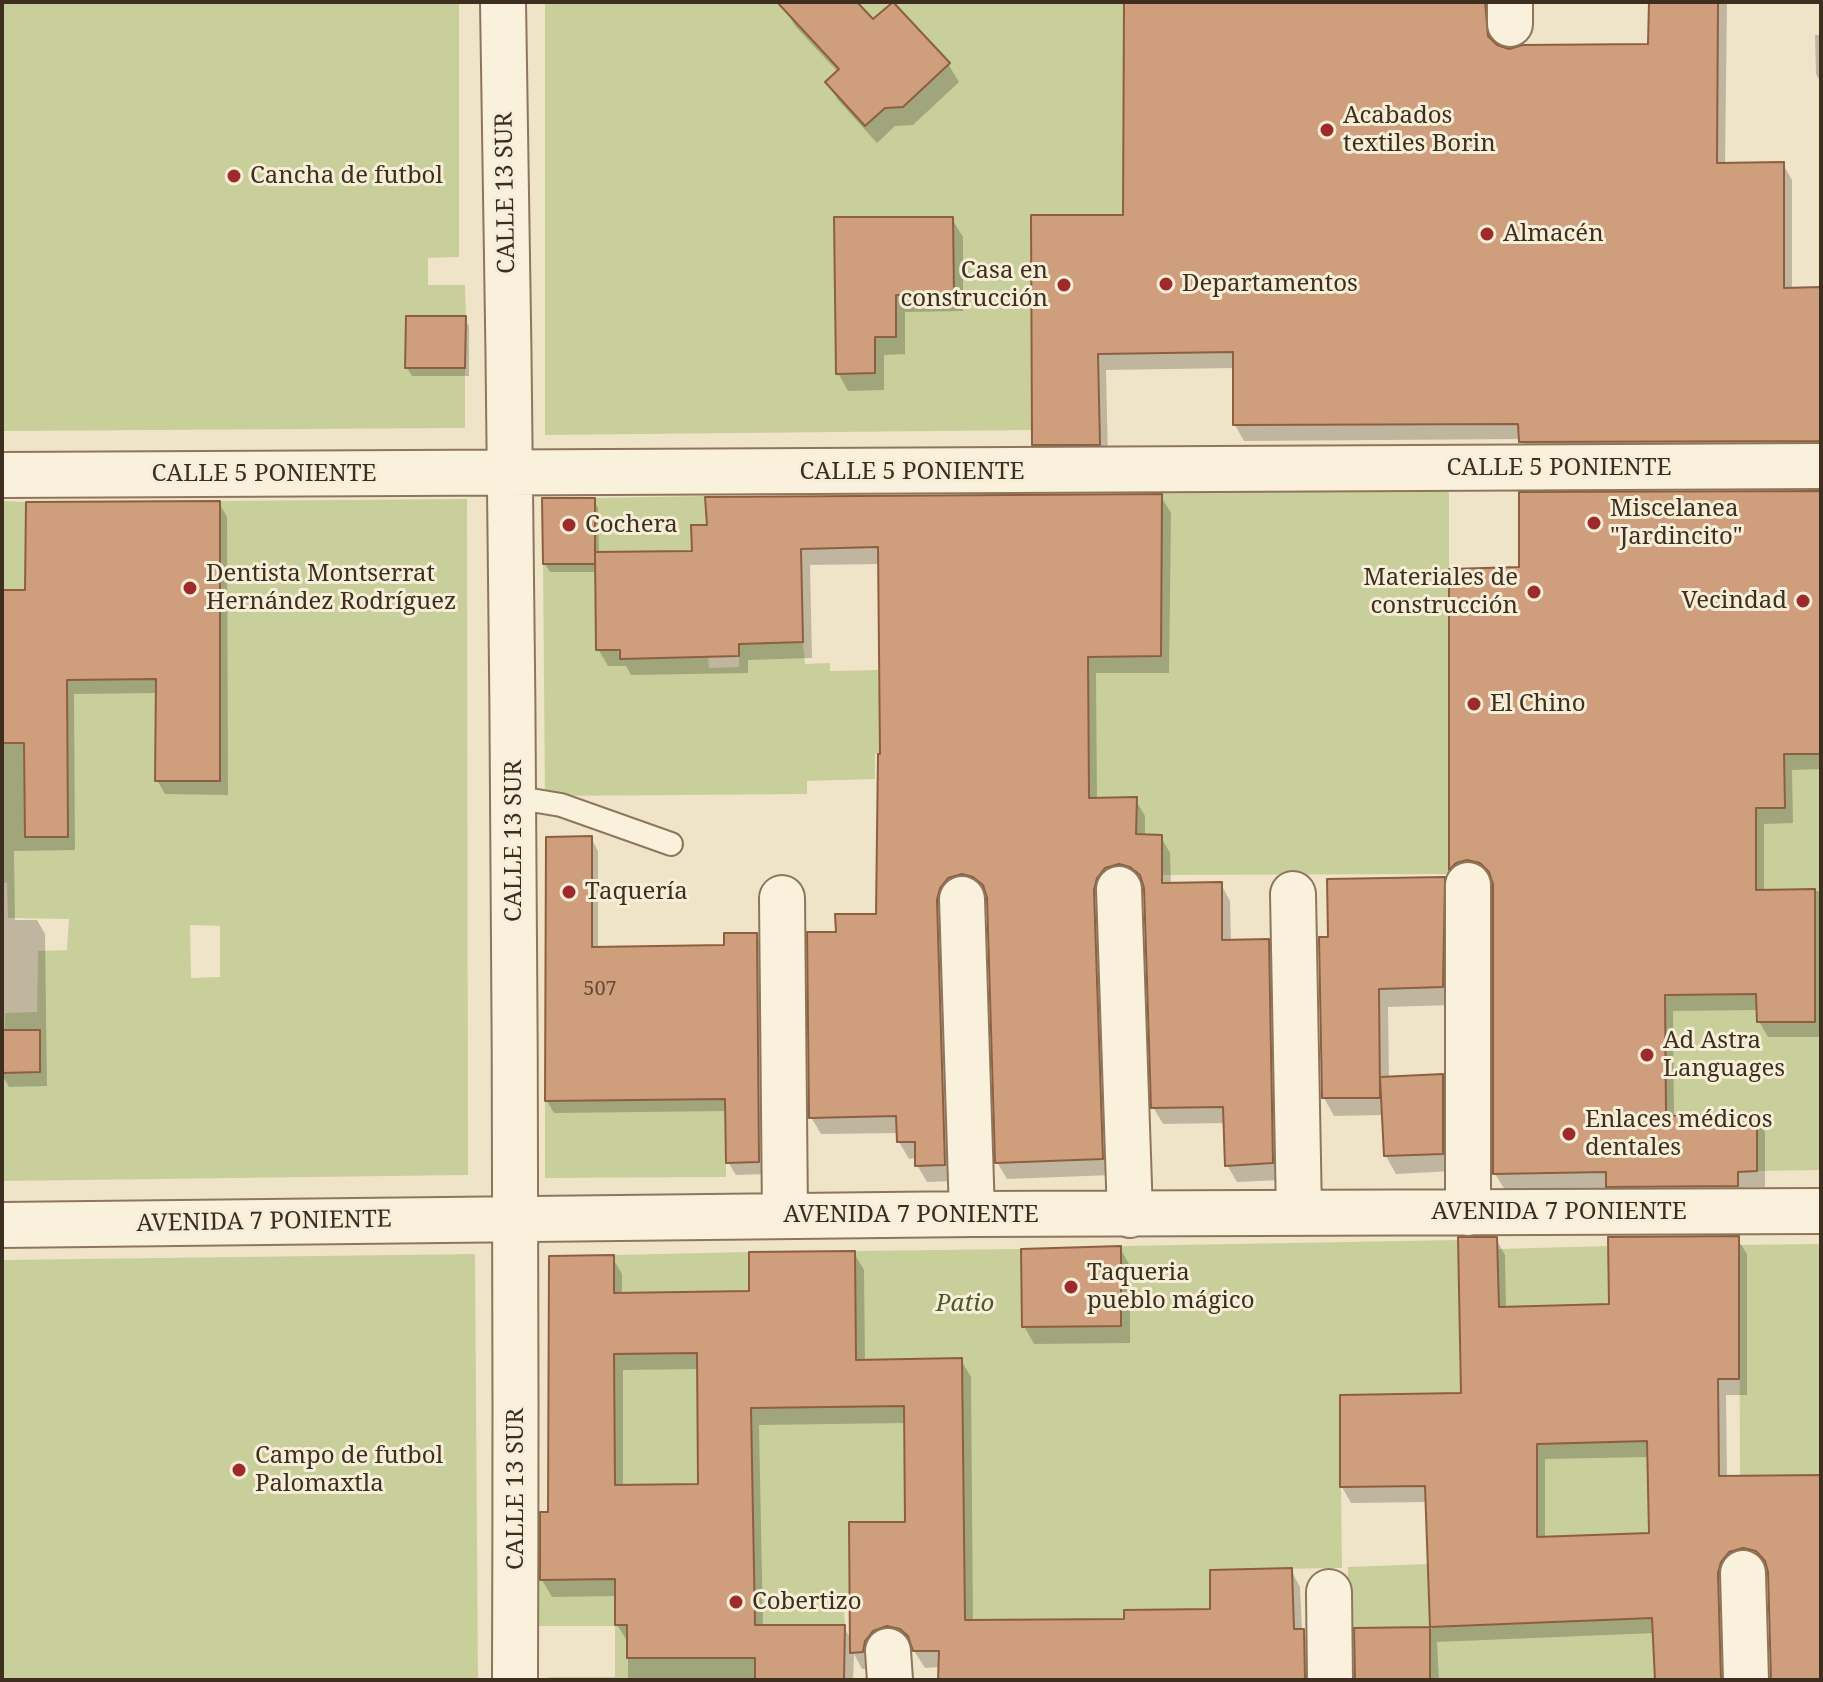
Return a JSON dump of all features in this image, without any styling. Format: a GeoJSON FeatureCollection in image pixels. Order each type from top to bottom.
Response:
{"type":"FeatureCollection","features":[{"type":"Feature","properties":{"kind":"street","name":"CALLE 13 SUR"},"geometry":{"type":"LineString","coordinates":[[503,2],[511,474],[517,1218],[515,1680]]}},
{"type":"Feature","properties":{"kind":"street","name":"CALLE 5 PONIENTE"},"geometry":{"type":"LineString","coordinates":[[2,475],[1821,466]]}},
{"type":"Feature","properties":{"kind":"street"},"geometry":{"type":"LineString","coordinates":[[1468,885],[1468,1213]]}},
{"type":"Feature","properties":{"kind":"street"},"geometry":{"type":"LineString","coordinates":[[1119,889],[1130,1215]]}},
{"type":"Feature","properties":{"kind":"street"},"geometry":{"type":"LineString","coordinates":[[1293,894],[1299,1213]]}},
{"type":"Feature","properties":{"kind":"street"},"geometry":{"type":"LineString","coordinates":[[782,898],[785,1216]]}},
{"type":"Feature","properties":{"kind":"street"},"geometry":{"type":"LineString","coordinates":[[962,899],[972,1214]]}},
{"type":"Feature","properties":{"kind":"street","name":"AVENIDA 7 PONIENTE"},"geometry":{"type":"LineString","coordinates":[[2,1225],[972,1214],[1821,1211]]}},
{"type":"Feature","properties":{"kind":"street"},"geometry":{"type":"LineString","coordinates":[[1743,1573],[1746,1680]]}},
{"type":"Feature","properties":{"kind":"street"},"geometry":{"type":"LineString","coordinates":[[1329,1592],[1330,1680]]}},
{"type":"Feature","properties":{"kind":"lane"},"geometry":{"type":"LineString","coordinates":[[513,797],[561,805],[671,844]]}},
{"type":"Feature","properties":{"kind":"green space"},"geometry":{"type":"Polygon","coordinates":[[[2,2],[459,2],[459,257],[428,258],[428,285],[465,285],[466,316],[406,317],[405,367],[465,368],[465,428],[2,431],[2,2]]]}},
{"type":"Feature","properties":{"kind":"green space"},"geometry":{"type":"Polygon","coordinates":[[[545,2],[1124,2],[1123,215],[1031,216],[1032,430],[545,435],[545,2]],[[902,216],[902,282],[931,294],[954,294],[953,217],[902,216]],[[835,217],[836,374],[875,373],[875,337],[896,336],[896,297],[874,217],[835,217]]]}},
{"type":"Feature","properties":{"kind":"green space"},"geometry":{"type":"Polygon","coordinates":[[[1449,490],[1449,874],[1162,875],[1162,835],[1136,834],[1136,797],[1089,798],[1088,657],[1161,656],[1162,493],[1449,490]]]}},
{"type":"Feature","properties":{"kind":"green space"},"geometry":{"type":"Polygon","coordinates":[[[705,496],[707,525],[691,525],[692,551],[595,552],[595,498],[705,496]]]}},
{"type":"Feature","properties":{"kind":"green space"},"geometry":{"type":"Polygon","coordinates":[[[467,499],[468,1175],[2,1181],[2,1073],[39,1072],[40,1030],[5,1030],[5,1013],[37,1012],[38,951],[67,950],[69,919],[8,918],[7,883],[2,883],[2,743],[67,743],[67,680],[125,602],[126,501],[185,501],[183,708],[155,709],[155,780],[220,781],[220,501],[467,499]],[[25,802],[26,837],[68,836],[68,803],[25,802]],[[190,925],[191,978],[220,977],[220,926],[190,925]]]}},
{"type":"Feature","properties":{"kind":"green space"},"geometry":{"type":"Polygon","coordinates":[[[2,501],[26,502],[25,590],[2,590],[2,501]]]}},
{"type":"Feature","properties":{"kind":"green space"},"geometry":{"type":"Polygon","coordinates":[[[543,564],[595,564],[620,659],[708,657],[709,668],[739,667],[739,644],[803,642],[805,664],[830,663],[830,671],[878,670],[879,696],[938,696],[938,753],[875,754],[875,779],[807,781],[807,794],[545,796],[543,564]]]}},
{"type":"Feature","properties":{"kind":"green space"},"geometry":{"type":"Polygon","coordinates":[[[1784,754],[1821,754],[1821,1170],[1757,1171],[1757,1114],[1666,1116],[1665,995],[1756,994],[1757,1022],[1815,1021],[1815,890],[1756,890],[1756,808],[1785,808],[1784,754]]]}},
{"type":"Feature","properties":{"kind":"green space"},"geometry":{"type":"Polygon","coordinates":[[[725,1020],[726,1177],[545,1178],[545,1101],[660,1100],[725,1020]]]}},
{"type":"Feature","properties":{"kind":"green space","name":"Patio"},"geometry":{"type":"Polygon","coordinates":[[[1458,1240],[1461,1448],[1340,1395],[1342,1568],[1210,1570],[1210,1609],[1124,1611],[1124,1619],[1024,1620],[965,1653],[962,1359],[903,1405],[905,1522],[849,1523],[850,1610],[844,1611],[845,1625],[755,1625],[755,1680],[548,1680],[548,1677],[615,1677],[615,1626],[539,1626],[539,1580],[615,1579],[615,1625],[627,1625],[627,1658],[700,1658],[754,1624],[751,1408],[842,1407],[856,1309],[855,1251],[1021,1249],[1022,1326],[1121,1326],[1121,1246],[1458,1240]]]}},
{"type":"Feature","properties":{"kind":"green space"},"geometry":{"type":"Polygon","coordinates":[[[1821,1244],[1821,1475],[1740,1476],[1739,1245],[1821,1244]]]}},
{"type":"Feature","properties":{"kind":"green space"},"geometry":{"type":"Polygon","coordinates":[[[1608,1246],[1610,1330],[1647,1441],[1649,1535],[1505,1540],[1537,1501],[1536,1404],[1499,1336],[1497,1249],[1608,1246]]]}},
{"type":"Feature","properties":{"kind":"green space"},"geometry":{"type":"Polygon","coordinates":[[[749,1252],[750,1333],[697,1365],[698,1434],[730,1483],[615,1485],[615,1425],[590,1425],[614,1280],[614,1255],[749,1252]],[[695,1292],[639,1293],[696,1352],[695,1292]]]}},
{"type":"Feature","properties":{"kind":"green space","name":"Campo de futbol Palomaxtla"},"geometry":{"type":"Polygon","coordinates":[[[475,1254],[478,1680],[2,1680],[2,1260],[475,1254]]]}},
{"type":"Feature","properties":{"kind":"green space"},"geometry":{"type":"Polygon","coordinates":[[[1428,1564],[1430,1627],[1348,1628],[1348,1567],[1428,1564]]]}},
{"type":"Feature","properties":{"kind":"green space"},"geometry":{"type":"Polygon","coordinates":[[[1652,1617],[1655,1680],[1430,1680],[1430,1627],[1652,1617]]]}},
{"type":"Feature","properties":{"kind":"building"},"geometry":{"type":"Polygon","coordinates":[[[777,2],[857,2],[873,19],[893,2],[950,63],[903,107],[885,108],[865,126],[825,82],[839,69],[777,2]]]}},
{"type":"Feature","properties":{"kind":"building"},"geometry":{"type":"Polygon","coordinates":[[[1124,2],[1485,2],[1488,36],[1497,45],[1509,49],[1523,45],[1648,44],[1649,2],[1718,2],[1717,163],[1784,162],[1784,288],[1821,287],[1821,441],[1519,442],[1518,424],[1233,425],[1233,352],[1098,354],[1100,445],[1032,445],[1031,215],[1123,215],[1124,2]]]}},
{"type":"Feature","properties":{"kind":"building"},"geometry":{"type":"Polygon","coordinates":[[[834,217],[953,217],[954,294],[896,295],[896,337],[875,337],[875,373],[836,374],[834,217]]]}},
{"type":"Feature","properties":{"kind":"building"},"geometry":{"type":"Polygon","coordinates":[[[406,316],[466,316],[465,368],[405,368],[406,316]]]}},
{"type":"Feature","properties":{"kind":"building"},"geometry":{"type":"Polygon","coordinates":[[[1821,491],[1821,754],[1784,754],[1785,808],[1756,808],[1756,890],[1815,889],[1815,1022],[1757,1022],[1756,994],[1665,995],[1666,1116],[1757,1114],[1757,1171],[1738,1172],[1738,1186],[1606,1187],[1606,1172],[1493,1174],[1493,884],[1489,872],[1480,863],[1467,860],[1456,863],[1449,870],[1449,569],[1519,567],[1519,492],[1821,491]]]}},
{"type":"Feature","properties":{"kind":"building"},"geometry":{"type":"Polygon","coordinates":[[[1162,494],[1161,656],[1088,657],[1089,798],[1137,797],[1136,834],[1162,835],[1162,883],[1222,882],[1222,940],[1269,939],[1273,1163],[1225,1166],[1223,1107],[1151,1108],[1144,888],[1140,875],[1130,867],[1119,864],[1105,868],[1097,878],[1094,890],[1103,1159],[995,1163],[987,898],[983,885],[973,877],[962,874],[948,878],[940,888],[937,900],[945,1165],[915,1166],[915,1142],[897,1142],[896,1116],[809,1118],[807,932],[836,932],[835,914],[876,914],[880,754],[878,547],[801,549],[803,642],[739,644],[739,656],[620,659],[620,650],[596,650],[595,552],[692,551],[691,525],[707,525],[705,497],[1162,494]]]}},
{"type":"Feature","properties":{"kind":"building","name":"Cochera"},"geometry":{"type":"Polygon","coordinates":[[[542,498],[595,498],[595,564],[543,564],[542,498]]]}},
{"type":"Feature","properties":{"kind":"building"},"geometry":{"type":"Polygon","coordinates":[[[220,501],[220,781],[155,781],[156,679],[67,680],[68,837],[25,837],[24,743],[2,743],[2,590],[25,590],[26,502],[220,501]]]}},
{"type":"Feature","properties":{"kind":"building"},"geometry":{"type":"Polygon","coordinates":[[[592,836],[592,947],[724,945],[724,933],[757,933],[759,1162],[726,1163],[725,1099],[545,1101],[546,837],[592,836]]]}},
{"type":"Feature","properties":{"kind":"building"},"geometry":{"type":"Polygon","coordinates":[[[1445,877],[1443,987],[1379,989],[1380,1098],[1322,1098],[1319,937],[1328,937],[1327,879],[1445,877]]]}},
{"type":"Feature","properties":{"kind":"building"},"geometry":{"type":"Polygon","coordinates":[[[2,1030],[40,1030],[40,1072],[2,1073],[2,1030]]]}},
{"type":"Feature","properties":{"kind":"building"},"geometry":{"type":"Polygon","coordinates":[[[1443,1074],[1443,1154],[1384,1156],[1380,1077],[1443,1074]]]}},
{"type":"Feature","properties":{"kind":"building"},"geometry":{"type":"Polygon","coordinates":[[[1739,1236],[1739,1379],[1718,1379],[1719,1476],[1821,1475],[1821,1680],[1771,1680],[1768,1572],[1765,1561],[1756,1551],[1743,1548],[1729,1552],[1721,1562],[1718,1573],[1721,1680],[1655,1680],[1652,1618],[1430,1627],[1425,1486],[1340,1487],[1340,1395],[1461,1393],[1458,1237],[1497,1237],[1499,1307],[1609,1304],[1608,1237],[1739,1236]],[[1647,1441],[1537,1444],[1537,1537],[1649,1533],[1647,1441]]]}},
{"type":"Feature","properties":{"kind":"building","name":"Taqueria pueblo mágico"},"geometry":{"type":"Polygon","coordinates":[[[1121,1246],[1121,1326],[1022,1327],[1021,1249],[1121,1246]]]}},
{"type":"Feature","properties":{"kind":"building"},"geometry":{"type":"Polygon","coordinates":[[[855,1251],[856,1360],[962,1358],[965,1620],[1124,1619],[1124,1610],[1210,1609],[1210,1570],[1292,1568],[1294,1629],[1304,1629],[1305,1680],[938,1680],[939,1651],[913,1651],[908,1636],[900,1629],[887,1626],[873,1631],[865,1641],[863,1652],[850,1653],[849,1522],[905,1522],[904,1406],[751,1408],[755,1625],[845,1625],[844,1680],[755,1680],[755,1658],[627,1658],[627,1625],[615,1625],[615,1579],[540,1580],[540,1512],[548,1512],[549,1256],[614,1255],[614,1293],[749,1291],[749,1252],[855,1251]],[[697,1353],[614,1354],[615,1485],[698,1484],[697,1353]]]}},
{"type":"Feature","properties":{"kind":"building"},"geometry":{"type":"Polygon","coordinates":[[[1430,1627],[1430,1680],[1355,1680],[1354,1628],[1430,1627]]]}},
{"type":"Feature","properties":{"kind":"place","name":"Acabados textiles Borin"},"geometry":{"type":"Point","coordinates":[1327,130]}},
{"type":"Feature","properties":{"kind":"place","name":"Cancha de futbol"},"geometry":{"type":"Point","coordinates":[234,176]}},
{"type":"Feature","properties":{"kind":"place","name":"Almacén"},"geometry":{"type":"Point","coordinates":[1487,234]}},
{"type":"Feature","properties":{"kind":"place","name":"Departamentos"},"geometry":{"type":"Point","coordinates":[1166,284]}},
{"type":"Feature","properties":{"kind":"place","name":"Casa en construcción"},"geometry":{"type":"Point","coordinates":[1064,285]}},
{"type":"Feature","properties":{"kind":"place","name":"Miscelanea \"Jardincito\""},"geometry":{"type":"Point","coordinates":[1594,523]}},
{"type":"Feature","properties":{"kind":"place","name":"Cochera"},"geometry":{"type":"Point","coordinates":[569,525]}},
{"type":"Feature","properties":{"kind":"place","name":"Dentista Montserrat Hernández Rodríguez"},"geometry":{"type":"Point","coordinates":[190,588]}},
{"type":"Feature","properties":{"kind":"place","name":"Materiales de construcción"},"geometry":{"type":"Point","coordinates":[1534,592]}},
{"type":"Feature","properties":{"kind":"place","name":"Vecindad"},"geometry":{"type":"Point","coordinates":[1803,601]}},
{"type":"Feature","properties":{"kind":"place","name":"El Chino"},"geometry":{"type":"Point","coordinates":[1474,704]}},
{"type":"Feature","properties":{"kind":"place","name":"Taquería"},"geometry":{"type":"Point","coordinates":[569,892]}},
{"type":"Feature","properties":{"kind":"place","name":"Ad Astra Languages"},"geometry":{"type":"Point","coordinates":[1647,1055]}},
{"type":"Feature","properties":{"kind":"place","name":"Enlaces médicos dentales"},"geometry":{"type":"Point","coordinates":[1569,1134]}},
{"type":"Feature","properties":{"kind":"place","name":"Taqueria pueblo mágico"},"geometry":{"type":"Point","coordinates":[1071,1287]}},
{"type":"Feature","properties":{"kind":"place","name":"Campo de futbol Palomaxtla"},"geometry":{"type":"Point","coordinates":[239,1470]}},
{"type":"Feature","properties":{"kind":"place","name":"Cobertizo"},"geometry":{"type":"Point","coordinates":[736,1602]}}]}
